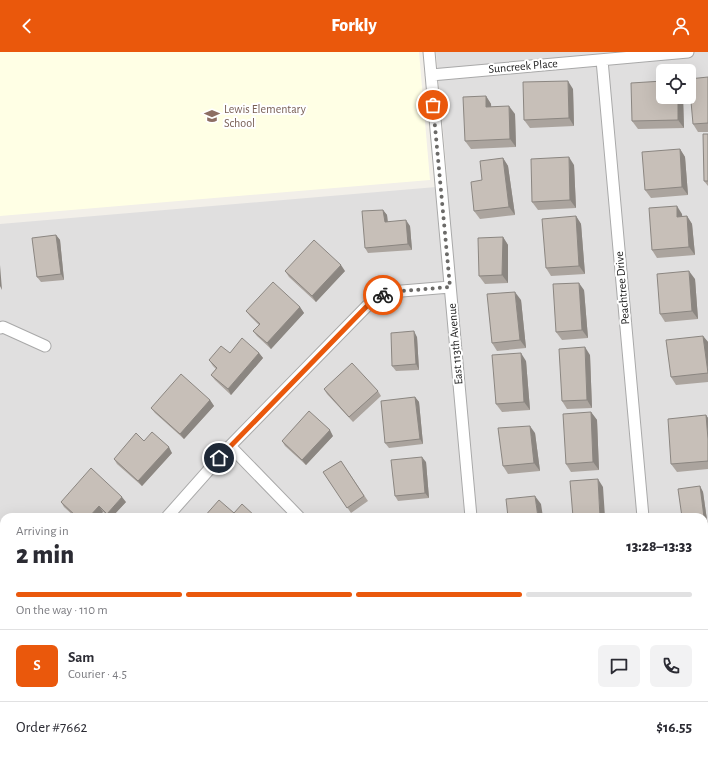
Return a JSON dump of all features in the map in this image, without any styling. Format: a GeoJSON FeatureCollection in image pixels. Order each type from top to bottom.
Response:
{"type":"FeatureCollection","features":[{"type":"Feature","properties":{"kind":"street","name":"East 113th Avenue"},"geometry":{"type":"LineString","coordinates":[[429,52],[471,513]]}},
{"type":"Feature","properties":{"kind":"street","name":"Suncreek Place"},"geometry":{"type":"LineString","coordinates":[[431,74],[688,52]]}},
{"type":"Feature","properties":{"kind":"street","name":"Peachtree Drive"},"geometry":{"type":"LineString","coordinates":[[602,60],[643,513]]}},
{"type":"Feature","properties":{"kind":"street"},"geometry":{"type":"LineString","coordinates":[[171,513],[230,446],[367,306],[380,296],[390,292],[450,287]]}},
{"type":"Feature","properties":{"kind":"street"},"geometry":{"type":"LineString","coordinates":[[0,328],[3,327],[45,346]]}},
{"type":"Feature","properties":{"kind":"street"},"geometry":{"type":"LineString","coordinates":[[230,446],[295,513]]}},
{"type":"Feature","properties":{"kind":"shaded area","name":"Lewis Elementary School"},"geometry":{"type":"Polygon","coordinates":[[[0,52],[419,52],[430,180],[0,216],[0,52]]]}},
{"type":"Feature","properties":{"kind":"shaded area"},"geometry":{"type":"Polygon","coordinates":[[[436,52],[708,52],[708,513],[0,513],[0,224],[448,186],[436,52]]]}},
{"type":"Feature","properties":{"kind":"building"},"geometry":{"type":"Polygon","coordinates":[[[708,77],[708,123],[693,124],[691,104],[696,104],[696,78],[708,77]]]}},
{"type":"Feature","properties":{"kind":"building"},"geometry":{"type":"Polygon","coordinates":[[[568,81],[569,118],[524,120],[523,82],[568,81]]]}},
{"type":"Feature","properties":{"kind":"building"},"geometry":{"type":"Polygon","coordinates":[[[656,81],[656,104],[678,104],[678,120],[632,121],[631,83],[656,81]]]}},
{"type":"Feature","properties":{"kind":"building"},"geometry":{"type":"Polygon","coordinates":[[[486,96],[486,107],[509,106],[510,139],[465,141],[463,97],[486,96]]]}},
{"type":"Feature","properties":{"kind":"building"},"geometry":{"type":"Polygon","coordinates":[[[703,134],[708,134],[708,181],[704,181],[703,134]]]}},
{"type":"Feature","properties":{"kind":"building"},"geometry":{"type":"Polygon","coordinates":[[[680,149],[682,187],[645,190],[642,152],[680,149]]]}},
{"type":"Feature","properties":{"kind":"building"},"geometry":{"type":"Polygon","coordinates":[[[569,157],[570,200],[532,202],[531,159],[569,157]]]}},
{"type":"Feature","properties":{"kind":"building"},"geometry":{"type":"Polygon","coordinates":[[[503,158],[509,207],[474,211],[471,182],[482,180],[480,161],[503,158]]]}},
{"type":"Feature","properties":{"kind":"building"},"geometry":{"type":"Polygon","coordinates":[[[677,206],[677,217],[687,216],[689,247],[652,250],[649,208],[677,206]]]}},
{"type":"Feature","properties":{"kind":"building"},"geometry":{"type":"Polygon","coordinates":[[[383,210],[385,222],[406,220],[408,244],[365,248],[362,211],[383,210]]]}},
{"type":"Feature","properties":{"kind":"building"},"geometry":{"type":"Polygon","coordinates":[[[576,216],[579,266],[546,268],[542,219],[576,216]]]}},
{"type":"Feature","properties":{"kind":"building"},"geometry":{"type":"Polygon","coordinates":[[[56,235],[61,274],[37,277],[32,238],[56,235]]]}},
{"type":"Feature","properties":{"kind":"building"},"geometry":{"type":"Polygon","coordinates":[[[503,237],[502,275],[479,276],[478,238],[503,237]]]}},
{"type":"Feature","properties":{"kind":"building"},"geometry":{"type":"Polygon","coordinates":[[[314,240],[341,265],[312,296],[285,271],[314,240]]]}},
{"type":"Feature","properties":{"kind":"building"},"geometry":{"type":"Polygon","coordinates":[[[689,271],[692,311],[660,314],[657,274],[689,271]]]}},
{"type":"Feature","properties":{"kind":"building"},"geometry":{"type":"Polygon","coordinates":[[[273,282],[300,307],[267,343],[253,331],[260,324],[246,311],[273,282]]]}},
{"type":"Feature","properties":{"kind":"building"},"geometry":{"type":"Polygon","coordinates":[[[579,283],[582,330],[556,332],[553,284],[579,283]]]}},
{"type":"Feature","properties":{"kind":"building"},"geometry":{"type":"Polygon","coordinates":[[[515,292],[520,340],[492,343],[487,294],[515,292]]]}},
{"type":"Feature","properties":{"kind":"building"},"geometry":{"type":"Polygon","coordinates":[[[414,331],[416,364],[392,366],[391,333],[414,331]]]}},
{"type":"Feature","properties":{"kind":"building"},"geometry":{"type":"Polygon","coordinates":[[[703,336],[708,373],[671,377],[666,340],[703,336]]]}},
{"type":"Feature","properties":{"kind":"building"},"geometry":{"type":"Polygon","coordinates":[[[242,338],[259,353],[228,389],[211,375],[217,368],[209,360],[221,346],[230,353],[242,338]]]}},
{"type":"Feature","properties":{"kind":"building"},"geometry":{"type":"Polygon","coordinates":[[[585,347],[587,400],[562,401],[559,349],[585,347]]]}},
{"type":"Feature","properties":{"kind":"building"},"geometry":{"type":"Polygon","coordinates":[[[521,353],[524,402],[496,404],[492,355],[521,353]]]}},
{"type":"Feature","properties":{"kind":"building"},"geometry":{"type":"Polygon","coordinates":[[[352,363],[378,391],[349,417],[324,389],[352,363]]]}},
{"type":"Feature","properties":{"kind":"building"},"geometry":{"type":"Polygon","coordinates":[[[181,374],[210,400],[180,434],[151,408],[181,374]]]}},
{"type":"Feature","properties":{"kind":"building"},"geometry":{"type":"Polygon","coordinates":[[[415,397],[420,439],[385,443],[381,401],[415,397]]]}},
{"type":"Feature","properties":{"kind":"building"},"geometry":{"type":"Polygon","coordinates":[[[309,411],[330,430],[302,460],[282,441],[309,411]]]}},
{"type":"Feature","properties":{"kind":"building"},"geometry":{"type":"Polygon","coordinates":[[[591,412],[593,462],[566,464],[563,414],[591,412]]]}},
{"type":"Feature","properties":{"kind":"building"},"geometry":{"type":"Polygon","coordinates":[[[706,415],[708,461],[671,464],[668,419],[706,415]]]}},
{"type":"Feature","properties":{"kind":"building"},"geometry":{"type":"Polygon","coordinates":[[[530,426],[534,463],[503,466],[498,428],[530,426]]]}},
{"type":"Feature","properties":{"kind":"building"},"geometry":{"type":"Polygon","coordinates":[[[152,432],[169,447],[138,481],[114,459],[136,433],[144,441],[152,432]]]}},
{"type":"Feature","properties":{"kind":"building"},"geometry":{"type":"Polygon","coordinates":[[[422,457],[425,493],[395,496],[391,460],[422,457]]]}},
{"type":"Feature","properties":{"kind":"building"},"geometry":{"type":"Polygon","coordinates":[[[341,461],[364,496],[347,508],[323,472],[341,461]]]}},
{"type":"Feature","properties":{"kind":"building"},"geometry":{"type":"Polygon","coordinates":[[[91,468],[122,497],[108,513],[99,506],[93,513],[73,513],[61,502],[91,468]]]}},
{"type":"Feature","properties":{"kind":"building"},"geometry":{"type":"Polygon","coordinates":[[[598,479],[600,513],[573,513],[570,481],[598,479]]]}},
{"type":"Feature","properties":{"kind":"building"},"geometry":{"type":"Polygon","coordinates":[[[700,486],[703,513],[681,513],[678,489],[700,486]]]}},
{"type":"Feature","properties":{"kind":"building"},"geometry":{"type":"Polygon","coordinates":[[[535,496],[537,513],[508,513],[506,499],[535,496]]]}},
{"type":"Feature","properties":{"kind":"building"},"geometry":{"type":"Polygon","coordinates":[[[219,500],[234,513],[208,513],[219,500]]]}},
{"type":"Feature","properties":{"kind":"building"},"geometry":{"type":"Polygon","coordinates":[[[242,504],[252,513],[234,513],[242,504]]]}},
{"type":"Feature","properties":{"kind":"way so far"},"geometry":{"type":"LineString","coordinates":[[383,295],[390,292],[450,287],[433,105]]}},
{"type":"Feature","properties":{"kind":"place","name":"Lewis Elementary School"},"geometry":{"type":"Point","coordinates":[212,116]}},
{"type":"Feature","properties":{"kind":"route"},"geometry":{"type":"LineString","coordinates":[[219,458],[367,306],[383,295]]}}]}
